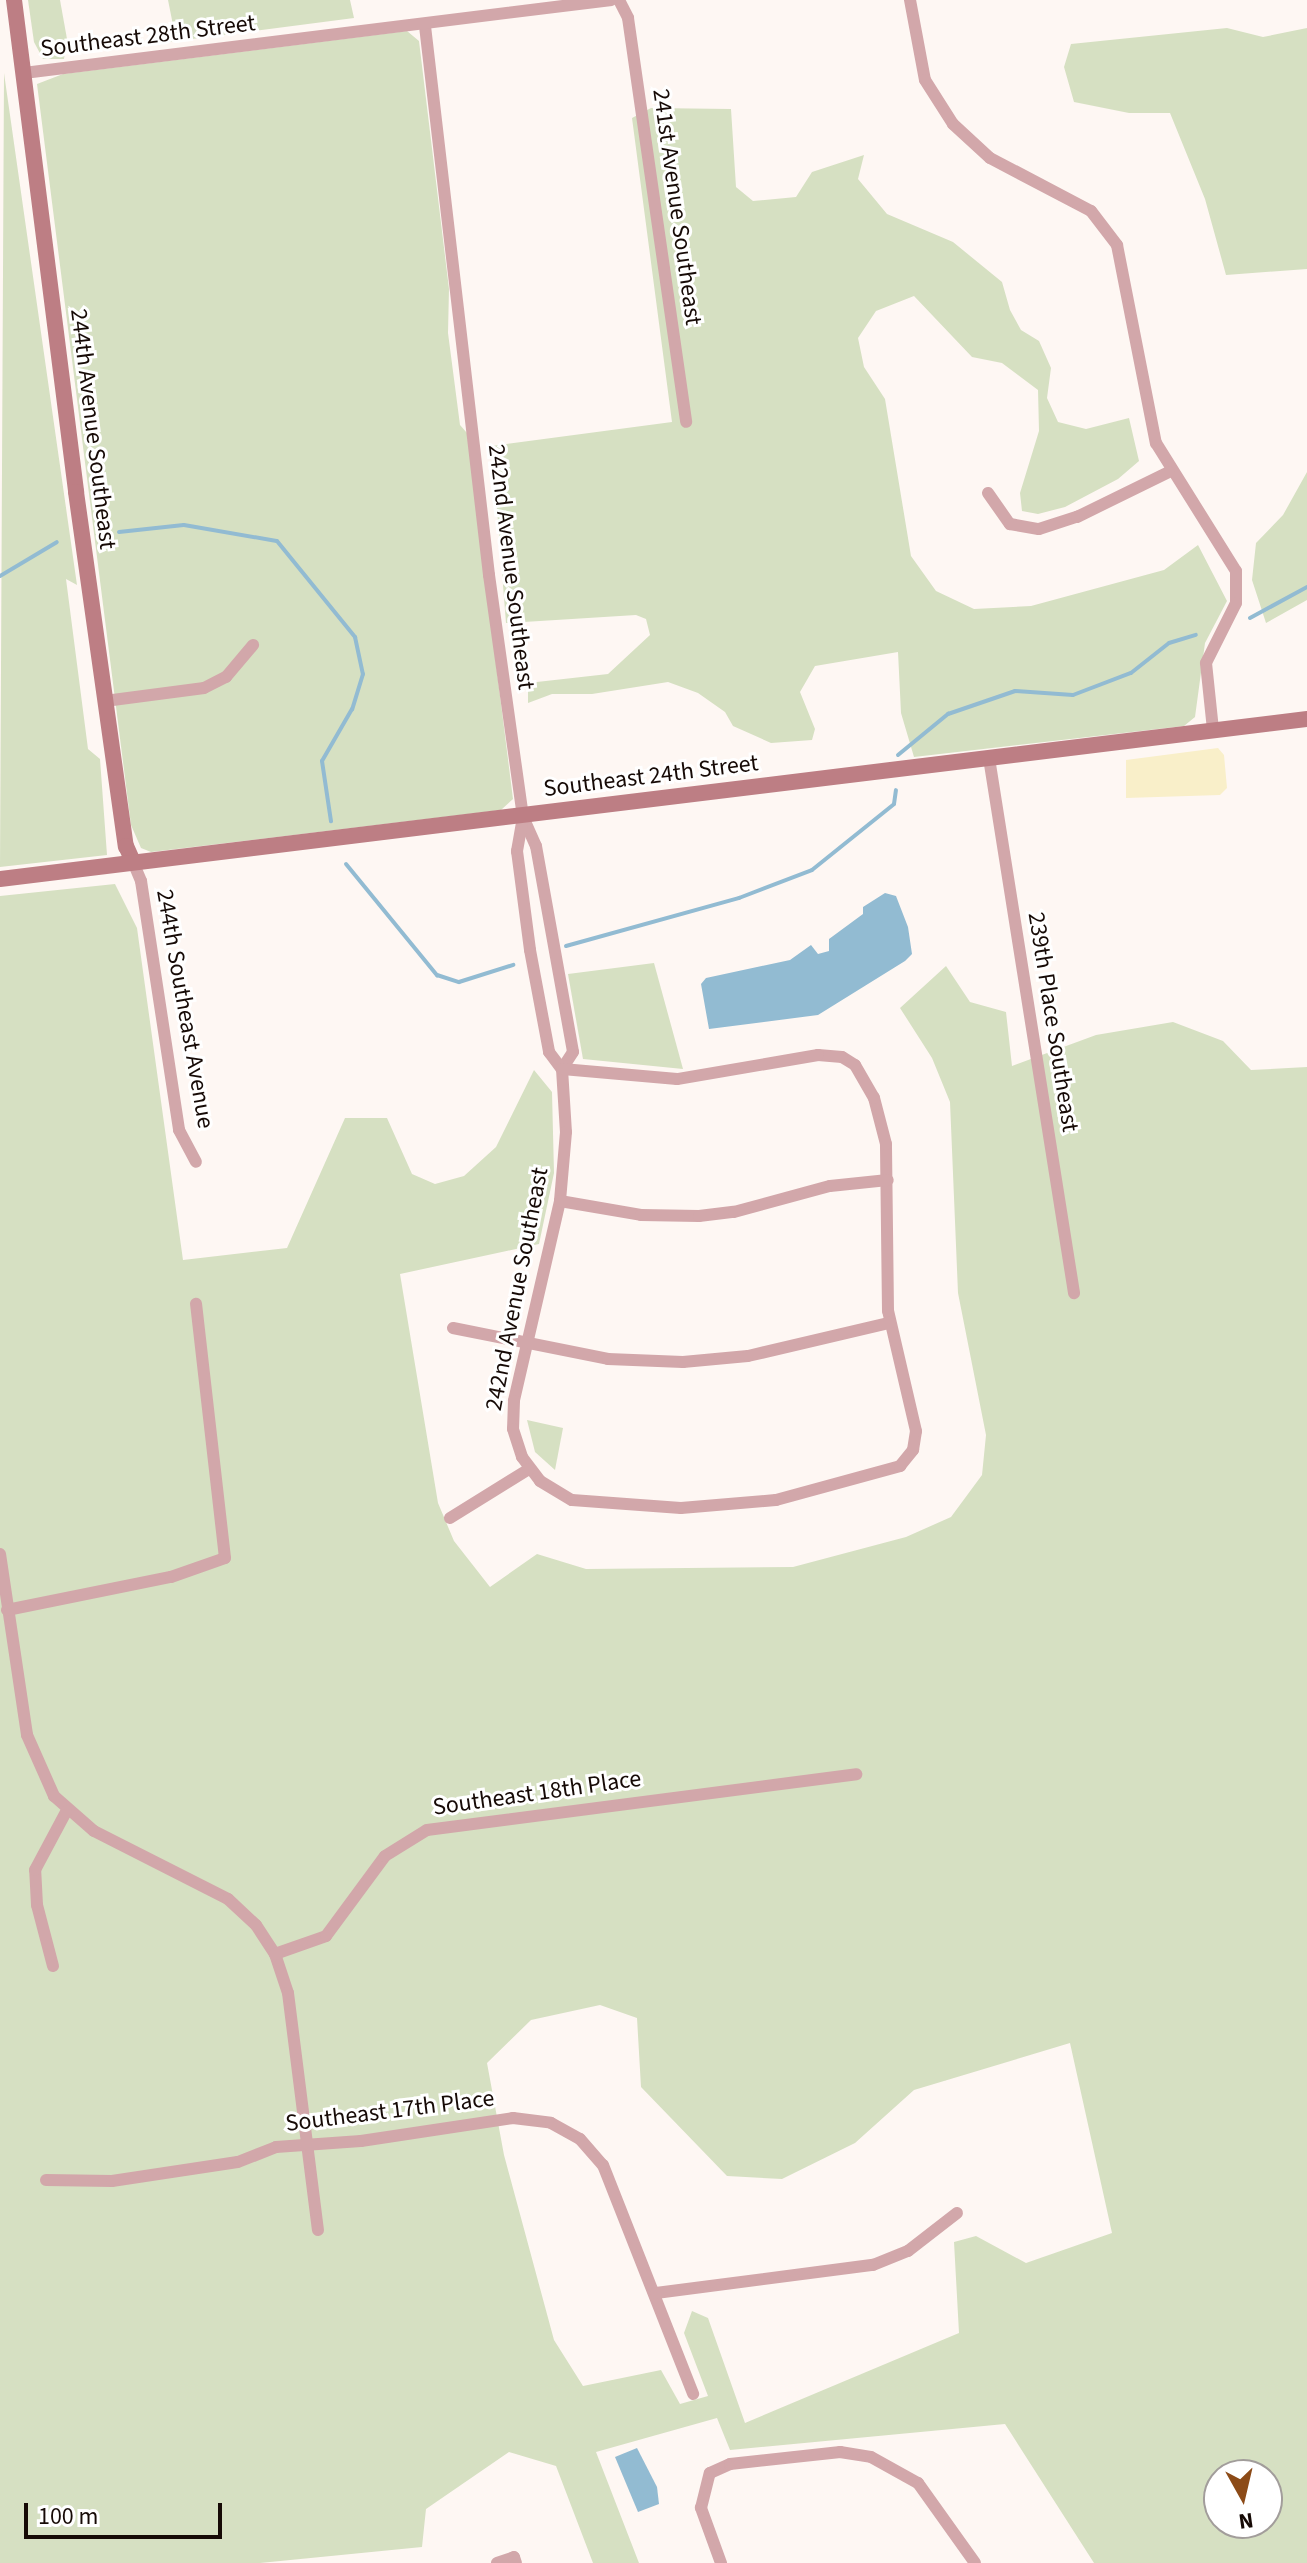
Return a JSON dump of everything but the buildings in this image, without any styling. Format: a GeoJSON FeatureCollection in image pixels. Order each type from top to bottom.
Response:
{"type":"FeatureCollection","features":[{"type":"Feature","properties":{"kind":"street","name":"244th Avenue Southeast"},"geometry":{"type":"LineString","coordinates":[[14,0],[105,701],[126,846],[133,862]]}},
{"type":"Feature","properties":{"kind":"street","name":"Southeast 28th Street"},"geometry":{"type":"LineString","coordinates":[[24,73],[425,26],[611,0]]}},
{"type":"Feature","properties":{"kind":"street","name":"241st Avenue Southeast"},"geometry":{"type":"LineString","coordinates":[[619,0],[628,18],[686,422]]}},
{"type":"Feature","properties":{"kind":"street"},"geometry":{"type":"LineString","coordinates":[[910,0],[925,80],[953,124],[990,158],[1091,211],[1106,226],[1125,266],[1151,428],[1169,472],[1222,541],[1236,571],[1236,603],[1206,663],[1213,730]]}},
{"type":"Feature","properties":{"kind":"street","name":"242nd Avenue Southeast"},"geometry":{"type":"LineString","coordinates":[[425,26],[459,323],[523,817],[536,846],[573,1052],[562,1069]]}},
{"type":"Feature","properties":{"kind":"street"},"geometry":{"type":"LineString","coordinates":[[988,493],[1010,524],[1039,529],[1077,517],[1169,472]]}},
{"type":"Feature","properties":{"kind":"street"},"geometry":{"type":"LineString","coordinates":[[105,701],[204,688],[226,677],[253,645]]}},
{"type":"Feature","properties":{"kind":"street","name":"Southeast 24th Street"},"geometry":{"type":"LineString","coordinates":[[0,879],[1307,719]]}},
{"type":"Feature","properties":{"kind":"street","name":"239th Place Southeast"},"geometry":{"type":"LineString","coordinates":[[989,758],[1074,1293]]}},
{"type":"Feature","properties":{"kind":"street","name":"242nd Avenue Southeast"},"geometry":{"type":"LineString","coordinates":[[523,817],[517,851],[530,950],[549,1052],[562,1069],[566,1132],[560,1201],[512,1414],[516,1443],[529,1469]]}},
{"type":"Feature","properties":{"kind":"street","name":"244th Southeast Avenue"},"geometry":{"type":"LineString","coordinates":[[133,862],[141,881],[179,1130],[196,1162]]}},
{"type":"Feature","properties":{"kind":"street"},"geometry":{"type":"LineString","coordinates":[[450,1518],[529,1469],[557,1495],[588,1504],[715,1508],[776,1500],[876,1475],[900,1466],[913,1450],[916,1431],[889,1323],[886,1144],[874,1098],[855,1065],[842,1057],[818,1055],[702,1079],[562,1069]]}},
{"type":"Feature","properties":{"kind":"street"},"geometry":{"type":"LineString","coordinates":[[560,1201],[641,1215],[699,1216],[747,1209],[830,1186],[888,1180]]}},
{"type":"Feature","properties":{"kind":"street"},"geometry":{"type":"LineString","coordinates":[[7,1610],[171,1577],[225,1558],[196,1304]]}},
{"type":"Feature","properties":{"kind":"street"},"geometry":{"type":"LineString","coordinates":[[453,1328],[529,1345],[642,1362],[718,1361],[889,1323]]}},
{"type":"Feature","properties":{"kind":"street"},"geometry":{"type":"LineString","coordinates":[[0,1554],[33,1760],[66,1812],[118,1845],[228,1899],[256,1925],[275,1954],[288,1993],[310,2143],[318,2230]]}},
{"type":"Feature","properties":{"kind":"street","name":"Southeast 18th Place"},"geometry":{"type":"LineString","coordinates":[[275,1954],[326,1936],[385,1856],[439,1826],[856,1774]]}},
{"type":"Feature","properties":{"kind":"street"},"geometry":{"type":"LineString","coordinates":[[53,1966],[37,1905],[35,1870],[66,1812]]}},
{"type":"Feature","properties":{"kind":"street","name":"Southeast 17th Place"},"geometry":{"type":"LineString","coordinates":[[46,2180],[138,2177],[238,2162],[276,2147],[513,2118],[551,2123],[580,2139],[603,2165],[656,2293]]}},
{"type":"Feature","properties":{"kind":"street"},"geometry":{"type":"LineString","coordinates":[[693,2394],[656,2293],[873,2265],[908,2251],[957,2213]]}},
{"type":"Feature","properties":{"kind":"street"},"geometry":{"type":"LineString","coordinates":[[721,2563],[701,2496],[710,2473],[719,2467],[840,2452],[889,2464],[930,2495],[975,2563]]}},
{"type":"Feature","properties":{"kind":"street"},"geometry":{"type":"LineString","coordinates":[[497,2563],[514,2557],[516,2563]]}},
{"type":"Feature","properties":{"kind":"green space"},"geometry":{"type":"Polygon","coordinates":[[[28,0],[60,0],[67,39],[64,59],[43,59],[34,42],[28,0]]]}},
{"type":"Feature","properties":{"kind":"green space"},"geometry":{"type":"Polygon","coordinates":[[[168,0],[350,0],[354,18],[161,43],[173,25],[168,0]]]}},
{"type":"Feature","properties":{"kind":"green space"},"geometry":{"type":"Polygon","coordinates":[[[1227,28],[1263,37],[1307,28],[1307,269],[1226,275],[1205,199],[1170,113],[1129,113],[1074,102],[1064,67],[1071,44],[1227,28]]]}},
{"type":"Feature","properties":{"kind":"green space"},"geometry":{"type":"Polygon","coordinates":[[[407,31],[419,41],[449,289],[448,333],[460,425],[467,433],[513,799],[501,810],[151,852],[141,848],[131,825],[37,84],[63,74],[407,31]]]}},
{"type":"Feature","properties":{"kind":"green space"},"geometry":{"type":"Polygon","coordinates":[[[4,73],[77,585],[66,579],[88,749],[100,759],[107,855],[0,867],[4,73]]]}},
{"type":"Feature","properties":{"kind":"green space"},"geometry":{"type":"Polygon","coordinates":[[[651,108],[731,109],[736,187],[753,201],[796,197],[812,172],[864,155],[858,179],[887,214],[953,242],[1002,282],[1010,310],[1021,330],[1039,341],[1051,368],[1047,398],[1058,422],[1086,429],[1129,418],[1139,461],[1118,479],[1065,507],[1038,514],[1022,511],[1020,493],[1039,431],[1038,390],[1002,363],[972,357],[914,296],[876,311],[858,338],[864,367],[885,399],[911,556],[936,591],[974,609],[1031,606],[1164,570],[1198,545],[1227,601],[1205,643],[1195,717],[1184,726],[914,757],[901,713],[898,652],[815,666],[800,692],[815,729],[812,740],[771,743],[733,726],[725,712],[698,693],[668,682],[592,694],[552,694],[528,703],[528,683],[608,674],[650,635],[646,619],[636,615],[506,623],[492,446],[672,422],[632,118],[651,108]]]}},
{"type":"Feature","properties":{"kind":"green space"},"geometry":{"type":"Polygon","coordinates":[[[1307,472],[1307,600],[1266,623],[1252,580],[1256,543],[1283,515],[1307,472]]]}},
{"type":"Feature","properties":{"kind":"green space"},"geometry":{"type":"Polygon","coordinates":[[[115,884],[137,928],[183,1260],[287,1248],[345,1118],[387,1118],[412,1174],[435,1184],[464,1176],[496,1147],[534,1070],[552,1092],[554,1173],[539,1244],[400,1274],[438,1503],[454,1541],[490,1587],[537,1554],[586,1569],[793,1567],[906,1537],[951,1517],[982,1475],[986,1435],[958,1293],[950,1102],[932,1058],[900,1008],[946,966],[970,1002],[1006,1012],[1012,1066],[1096,1035],[1173,1022],[1223,1041],[1251,1070],[1307,1067],[1307,2563],[1094,2563],[1005,2424],[730,2450],[717,2418],[596,2452],[639,2563],[593,2563],[556,2466],[509,2452],[426,2509],[422,2547],[260,2563],[0,2563],[0,896],[115,884]],[[600,2005],[531,2020],[487,2063],[504,2155],[554,2340],[583,2386],[661,2370],[680,2404],[708,2396],[684,2333],[692,2311],[708,2318],[745,2423],[959,2333],[954,2242],[976,2236],[1026,2263],[1112,2233],[1070,2043],[914,2090],[855,2143],[782,2179],[727,2176],[641,2087],[637,2018],[600,2005]]]}},
{"type":"Feature","properties":{"kind":"green space"},"geometry":{"type":"Polygon","coordinates":[[[654,963],[683,1069],[583,1059],[568,974],[654,963]]]}},
{"type":"Feature","properties":{"kind":"green space"},"geometry":{"type":"Polygon","coordinates":[[[527,1420],[563,1428],[555,1470],[535,1452],[527,1420]]]}},
{"type":"Feature","properties":{"kind":"sand"},"geometry":{"type":"Polygon","coordinates":[[[1218,748],[1224,755],[1227,788],[1220,795],[1126,798],[1126,760],[1218,748]]]}},
{"type":"Feature","properties":{"kind":"water"},"geometry":{"type":"Polygon","coordinates":[[[885,893],[896,896],[908,927],[912,954],[905,961],[818,1015],[709,1029],[701,984],[706,978],[790,960],[811,945],[818,954],[829,951],[829,939],[863,914],[863,907],[885,893]]]}},
{"type":"Feature","properties":{"kind":"water"},"geometry":{"type":"Polygon","coordinates":[[[637,2448],[657,2487],[659,2504],[638,2512],[615,2457],[637,2448]]]}},
{"type":"Feature","properties":{"kind":"waterway"},"geometry":{"type":"LineString","coordinates":[[119,532],[184,525],[277,541],[355,637],[363,674],[352,709],[322,761],[331,821]]}},
{"type":"Feature","properties":{"kind":"waterway"},"geometry":{"type":"LineString","coordinates":[[0,576],[57,542]]}},
{"type":"Feature","properties":{"kind":"waterway"},"geometry":{"type":"LineString","coordinates":[[1250,618],[1307,587]]}},
{"type":"Feature","properties":{"kind":"waterway"},"geometry":{"type":"LineString","coordinates":[[898,755],[948,714],[1015,691],[1073,695],[1131,673],[1169,643],[1196,635]]}},
{"type":"Feature","properties":{"kind":"waterway"},"geometry":{"type":"LineString","coordinates":[[566,946],[739,898],[812,870],[894,804],[896,790]]}},
{"type":"Feature","properties":{"kind":"waterway"},"geometry":{"type":"LineString","coordinates":[[346,864],[437,975],[459,982],[513,965]]}}]}
